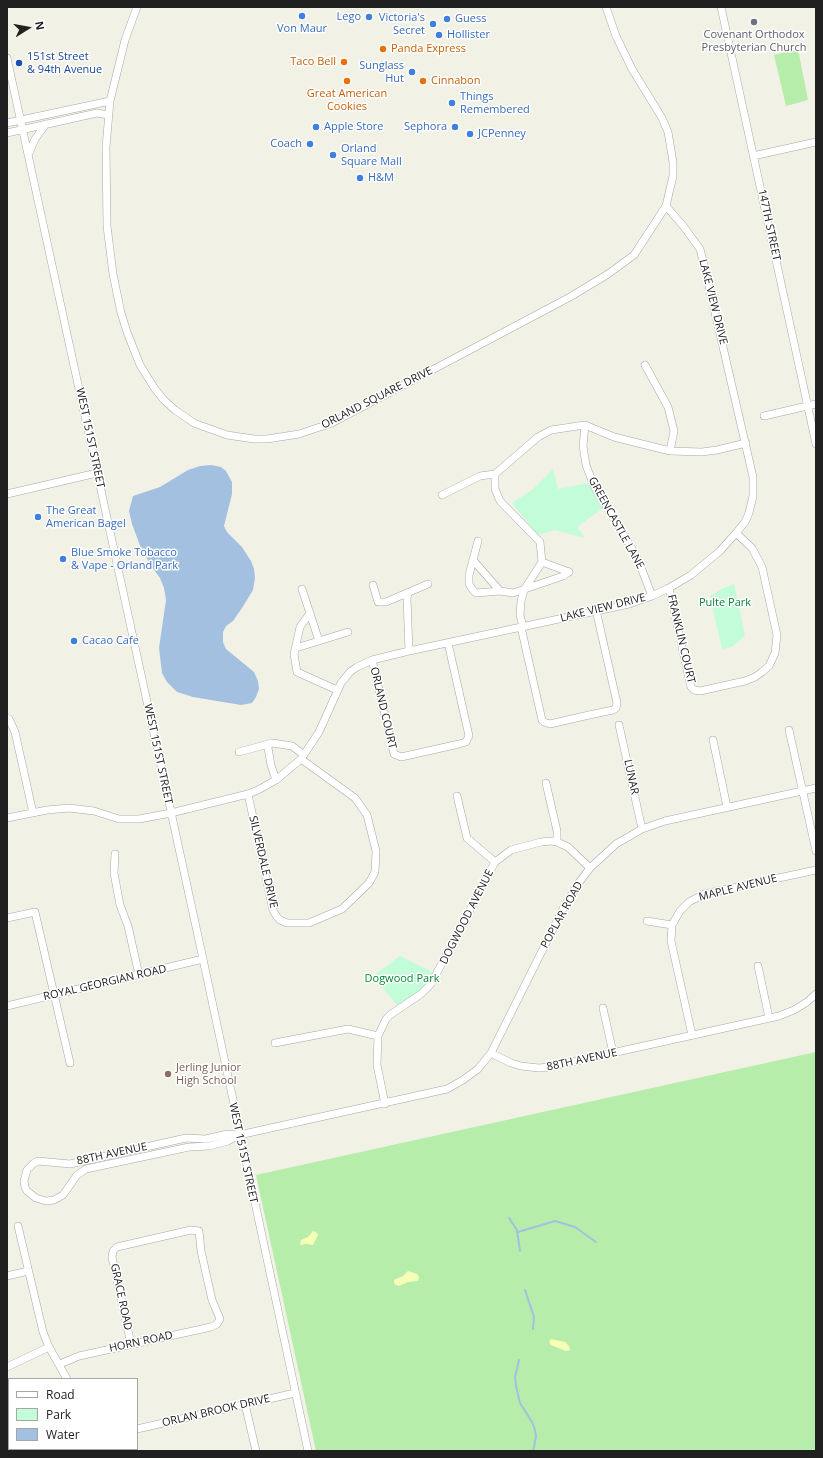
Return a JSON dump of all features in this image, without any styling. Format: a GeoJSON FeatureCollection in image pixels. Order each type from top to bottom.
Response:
{"type":"FeatureCollection","features":[{"type":"Feature","properties":{"kind":"street","name":"ORLAND SQUARE DRIVE"},"geometry":{"type":"LineString","coordinates":[[137,7],[124,44],[110,100],[106,167],[106,215],[109,240],[118,302],[126,332],[142,368],[155,389],[175,410],[194,423],[219,433],[244,438],[267,439],[299,434],[327,426],[570,297],[608,274],[634,254],[666,206],[673,176],[673,162],[668,132],[662,118],[630,66],[616,36],[606,7]]}},
{"type":"Feature","properties":{"kind":"street","name":"147TH STREET"},"geometry":{"type":"LineString","coordinates":[[721,7],[816,444]]}},
{"type":"Feature","properties":{"kind":"street","name":"WEST 151ST STREET"},"geometry":{"type":"LineString","coordinates":[[7,58],[308,1451]]}},
{"type":"Feature","properties":{"kind":"street"},"geometry":{"type":"LineString","coordinates":[[7,123],[110,100]]}},
{"type":"Feature","properties":{"kind":"street"},"geometry":{"type":"LineString","coordinates":[[7,133],[97,113],[108,115]]}},
{"type":"Feature","properties":{"kind":"street"},"geometry":{"type":"LineString","coordinates":[[28,155],[35,139],[46,124]]}},
{"type":"Feature","properties":{"kind":"street"},"geometry":{"type":"LineString","coordinates":[[753,156],[816,142]]}},
{"type":"Feature","properties":{"kind":"street","name":"LAKE VIEW DRIVE"},"geometry":{"type":"LineString","coordinates":[[7,818],[60,808],[81,808],[119,819],[149,818],[248,794],[276,780],[302,757],[319,732],[337,690],[350,672],[357,667],[372,660],[409,651],[596,610],[630,604],[669,588],[708,562],[720,551],[736,533],[747,517],[753,496],[753,477],[706,268],[700,249],[666,206]]}},
{"type":"Feature","properties":{"kind":"street"},"geometry":{"type":"LineString","coordinates":[[644,365],[668,407],[674,431],[670,451]]}},
{"type":"Feature","properties":{"kind":"street"},"geometry":{"type":"LineString","coordinates":[[764,416],[816,404]]}},
{"type":"Feature","properties":{"kind":"street"},"geometry":{"type":"LineString","coordinates":[[442,495],[480,476],[495,474],[538,437],[551,430],[585,425],[614,437],[670,451],[702,452],[746,444]]}},
{"type":"Feature","properties":{"kind":"street","name":"GREENCASTLE LANE"},"geometry":{"type":"LineString","coordinates":[[585,425],[583,446],[586,465],[594,486],[637,557],[652,596]]}},
{"type":"Feature","properties":{"kind":"street"},"geometry":{"type":"LineString","coordinates":[[7,494],[98,474]]}},
{"type":"Feature","properties":{"kind":"street"},"geometry":{"type":"LineString","coordinates":[[495,474],[495,489],[500,501],[540,542],[542,562],[524,590],[519,610],[542,720],[546,724],[596,714],[616,708],[617,704],[596,610]]}},
{"type":"Feature","properties":{"kind":"street","name":"FRANKLIN COURT"},"geometry":{"type":"LineString","coordinates":[[669,588],[691,687],[694,690],[700,691],[746,681],[755,677],[769,666],[775,653],[777,635],[762,567],[752,548],[736,533]]}},
{"type":"Feature","properties":{"kind":"street"},"geometry":{"type":"LineString","coordinates":[[478,541],[469,579],[469,584],[476,593],[500,591],[513,593],[564,576],[569,572],[542,562]]}},
{"type":"Feature","properties":{"kind":"street"},"geometry":{"type":"LineString","coordinates":[[473,560],[500,591]]}},
{"type":"Feature","properties":{"kind":"street"},"geometry":{"type":"LineString","coordinates":[[373,585],[378,602],[386,602],[428,584]]}},
{"type":"Feature","properties":{"kind":"street"},"geometry":{"type":"LineString","coordinates":[[302,589],[319,641]]}},
{"type":"Feature","properties":{"kind":"street"},"geometry":{"type":"LineString","coordinates":[[408,592],[409,651]]}},
{"type":"Feature","properties":{"kind":"street"},"geometry":{"type":"LineString","coordinates":[[310,613],[300,627],[294,654],[297,672],[337,690]]}},
{"type":"Feature","properties":{"kind":"street"},"geometry":{"type":"LineString","coordinates":[[296,648],[348,632]]}},
{"type":"Feature","properties":{"kind":"street","name":"ORLAND COURT"},"geometry":{"type":"LineString","coordinates":[[372,660],[392,751],[396,756],[401,757],[466,742],[469,736],[448,643]]}},
{"type":"Feature","properties":{"kind":"street"},"geometry":{"type":"LineString","coordinates":[[7,718],[9,719],[15,732],[33,813]]}},
{"type":"Feature","properties":{"kind":"street","name":"LUNAR"},"geometry":{"type":"LineString","coordinates":[[619,725],[642,829]]}},
{"type":"Feature","properties":{"kind":"street"},"geometry":{"type":"LineString","coordinates":[[789,730],[816,851]]}},
{"type":"Feature","properties":{"kind":"street"},"geometry":{"type":"LineString","coordinates":[[713,740],[727,807]]}},
{"type":"Feature","properties":{"kind":"street"},"geometry":{"type":"LineString","coordinates":[[239,752],[269,744],[284,744],[292,746],[302,757]]}},
{"type":"Feature","properties":{"kind":"street"},"geometry":{"type":"LineString","coordinates":[[269,744],[268,748],[271,765],[276,780]]}},
{"type":"Feature","properties":{"kind":"street","name":"SILVERDALE DRIVE"},"geometry":{"type":"LineString","coordinates":[[248,794],[273,910],[277,918],[287,923],[309,923],[342,909],[369,883],[375,872],[376,851],[367,815],[355,798],[302,757]]}},
{"type":"Feature","properties":{"kind":"street"},"geometry":{"type":"LineString","coordinates":[[546,783],[557,831],[557,842],[568,847],[590,868]]}},
{"type":"Feature","properties":{"kind":"street","name":"POPLAR ROAD"},"geometry":{"type":"LineString","coordinates":[[491,1053],[562,909],[590,868],[616,844],[642,829],[666,821],[816,788]]}},
{"type":"Feature","properties":{"kind":"street"},"geometry":{"type":"LineString","coordinates":[[457,796],[467,838],[495,862]]}},
{"type":"Feature","properties":{"kind":"street","name":"DOGWOOD AVENUE"},"geometry":{"type":"LineString","coordinates":[[385,1104],[377,1065],[378,1036],[386,1019],[401,1007],[422,994],[433,980],[495,862],[507,852],[517,848],[548,841],[557,842]]}},
{"type":"Feature","properties":{"kind":"street"},"geometry":{"type":"LineString","coordinates":[[115,854],[114,872],[120,905],[128,926],[139,975]]}},
{"type":"Feature","properties":{"kind":"street","name":"MAPLE AVENUE"},"geometry":{"type":"LineString","coordinates":[[672,925],[684,906],[701,896],[816,870]]}},
{"type":"Feature","properties":{"kind":"street"},"geometry":{"type":"LineString","coordinates":[[7,918],[35,912],[53,996],[70,1063]]}},
{"type":"Feature","properties":{"kind":"street"},"geometry":{"type":"LineString","coordinates":[[648,921],[672,925],[672,949],[692,1035]]}},
{"type":"Feature","properties":{"kind":"street","name":"ROYAL GEORGIAN ROAD"},"geometry":{"type":"LineString","coordinates":[[7,1006],[203,960]]}},
{"type":"Feature","properties":{"kind":"street"},"geometry":{"type":"LineString","coordinates":[[758,966],[769,1018]]}},
{"type":"Feature","properties":{"kind":"street","name":"88TH AVENUE"},"geometry":{"type":"LineString","coordinates":[[239,1135],[227,1134],[206,1139],[186,1138],[70,1164],[38,1161],[27,1170],[25,1176],[25,1187],[27,1191],[36,1198],[46,1201],[54,1200],[63,1195],[77,1175],[86,1169],[189,1147],[209,1146],[228,1141],[239,1135],[385,1104],[447,1089],[478,1069],[491,1053],[511,1063],[521,1066],[543,1068],[769,1018],[794,1010],[808,1002],[816,994]]}},
{"type":"Feature","properties":{"kind":"street"},"geometry":{"type":"LineString","coordinates":[[603,1008],[613,1053]]}},
{"type":"Feature","properties":{"kind":"street"},"geometry":{"type":"LineString","coordinates":[[275,1043],[348,1029],[378,1036]]}},
{"type":"Feature","properties":{"kind":"street"},"geometry":{"type":"LineString","coordinates":[[18,1226],[40,1322],[49,1347],[60,1364],[67,1378]]}},
{"type":"Feature","properties":{"kind":"street","name":"GRACE ROAD"},"geometry":{"type":"LineString","coordinates":[[131,1344],[112,1257],[113,1251],[117,1247],[191,1230],[199,1231],[201,1251],[212,1300],[220,1319]]}},
{"type":"Feature","properties":{"kind":"street"},"geometry":{"type":"LineString","coordinates":[[7,1276],[28,1271]]}},
{"type":"Feature","properties":{"kind":"street","name":"HORN ROAD"},"geometry":{"type":"LineString","coordinates":[[60,1364],[79,1356],[211,1327],[217,1324],[220,1319]]}},
{"type":"Feature","properties":{"kind":"street"},"geometry":{"type":"LineString","coordinates":[[7,1367],[49,1347]]}},
{"type":"Feature","properties":{"kind":"street","name":"ORLAN BROOK DRIVE"},"geometry":{"type":"LineString","coordinates":[[138,1429],[295,1393]]}},
{"type":"Feature","properties":{"kind":"street"},"geometry":{"type":"LineString","coordinates":[[245,1404],[256,1451]]}},
{"type":"Feature","properties":{"kind":"shaded area"},"geometry":{"type":"Polygon","coordinates":[[[798,49],[808,100],[786,106],[774,55],[798,49]]]}},
{"type":"Feature","properties":{"kind":"shaded area"},"geometry":{"type":"Polygon","coordinates":[[[816,1052],[816,1451],[316,1451],[256,1175],[816,1052]]]}},
{"type":"Feature","properties":{"kind":"sand"},"geometry":{"type":"Polygon","coordinates":[[[313,1231],[318,1235],[313,1245],[300,1245],[301,1240],[308,1237],[313,1231]]]}},
{"type":"Feature","properties":{"kind":"sand"},"geometry":{"type":"Polygon","coordinates":[[[408,1271],[417,1274],[419,1277],[418,1281],[408,1282],[399,1286],[394,1283],[394,1280],[403,1276],[408,1271]]]}},
{"type":"Feature","properties":{"kind":"sand"},"geometry":{"type":"Polygon","coordinates":[[[551,1339],[565,1342],[569,1346],[570,1350],[566,1351],[551,1345],[549,1342],[551,1339]]]}},
{"type":"Feature","properties":{"kind":"green space"},"geometry":{"type":"Polygon","coordinates":[[[553,469],[558,489],[588,483],[603,508],[577,527],[585,538],[555,530],[538,535],[512,503],[532,490],[553,469]]]}},
{"type":"Feature","properties":{"kind":"green space","name":"Pulte Park"},"geometry":{"type":"Polygon","coordinates":[[[734,584],[745,636],[732,647],[722,649],[710,596],[734,584]]]}},
{"type":"Feature","properties":{"kind":"green space","name":"Dogwood Park"},"geometry":{"type":"Polygon","coordinates":[[[400,956],[434,973],[426,985],[418,992],[397,1005],[373,976],[400,956]]]}},
{"type":"Feature","properties":{"kind":"water"},"geometry":{"type":"Polygon","coordinates":[[[211,465],[221,467],[226,471],[232,482],[232,494],[224,526],[227,532],[242,547],[254,569],[255,578],[253,590],[233,621],[226,626],[223,632],[223,642],[226,649],[254,672],[258,681],[259,689],[252,703],[241,705],[193,697],[177,692],[167,682],[162,673],[159,648],[166,600],[164,588],[160,578],[141,548],[129,511],[133,496],[160,487],[188,470],[200,466],[211,465]]]}},
{"type":"Feature","properties":{"kind":"waterway"},"geometry":{"type":"LineString","coordinates":[[509,1218],[517,1230],[520,1251]]}},
{"type":"Feature","properties":{"kind":"waterway"},"geometry":{"type":"LineString","coordinates":[[518,1232],[555,1221],[575,1227],[596,1242]]}},
{"type":"Feature","properties":{"kind":"waterway"},"geometry":{"type":"LineString","coordinates":[[525,1290],[534,1317],[533,1329]]}},
{"type":"Feature","properties":{"kind":"waterway"},"geometry":{"type":"LineString","coordinates":[[519,1360],[515,1377],[516,1386],[520,1403],[532,1422],[535,1430],[536,1437],[533,1451]]}},
{"type":"Feature","properties":{"kind":"place","name":"Von Maur"},"geometry":{"type":"Point","coordinates":[302,16]}},
{"type":"Feature","properties":{"kind":"place","name":"Lego"},"geometry":{"type":"Point","coordinates":[369,17]}},
{"type":"Feature","properties":{"kind":"place","name":"Guess"},"geometry":{"type":"Point","coordinates":[447,19]}},
{"type":"Feature","properties":{"kind":"place","name":"Covenant Orthodox Presbyterian Church"},"geometry":{"type":"Point","coordinates":[754,22]}},
{"type":"Feature","properties":{"kind":"place","name":"Victoria's Secret"},"geometry":{"type":"Point","coordinates":[433,24]}},
{"type":"Feature","properties":{"kind":"place","name":"Hollister"},"geometry":{"type":"Point","coordinates":[439,35]}},
{"type":"Feature","properties":{"kind":"place","name":"Panda Express"},"geometry":{"type":"Point","coordinates":[383,49]}},
{"type":"Feature","properties":{"kind":"place","name":"Taco Bell"},"geometry":{"type":"Point","coordinates":[344,62]}},
{"type":"Feature","properties":{"kind":"place","name":"151st Street & 94th Avenue"},"geometry":{"type":"Point","coordinates":[19,63]}},
{"type":"Feature","properties":{"kind":"place","name":"Sunglass Hut"},"geometry":{"type":"Point","coordinates":[412,72]}},
{"type":"Feature","properties":{"kind":"place","name":"Great American Cookies"},"geometry":{"type":"Point","coordinates":[347,81]}},
{"type":"Feature","properties":{"kind":"place","name":"Cinnabon"},"geometry":{"type":"Point","coordinates":[423,81]}},
{"type":"Feature","properties":{"kind":"place","name":"Things Remembered"},"geometry":{"type":"Point","coordinates":[452,103]}},
{"type":"Feature","properties":{"kind":"place","name":"Apple Store"},"geometry":{"type":"Point","coordinates":[316,127]}},
{"type":"Feature","properties":{"kind":"place","name":"Sephora"},"geometry":{"type":"Point","coordinates":[455,127]}},
{"type":"Feature","properties":{"kind":"place","name":"JCPenney"},"geometry":{"type":"Point","coordinates":[470,134]}},
{"type":"Feature","properties":{"kind":"place","name":"Coach"},"geometry":{"type":"Point","coordinates":[310,144]}},
{"type":"Feature","properties":{"kind":"place","name":"Orland Square Mall"},"geometry":{"type":"Point","coordinates":[333,155]}},
{"type":"Feature","properties":{"kind":"place","name":"H&M"},"geometry":{"type":"Point","coordinates":[360,178]}},
{"type":"Feature","properties":{"kind":"place","name":"The Great American Bagel"},"geometry":{"type":"Point","coordinates":[38,517]}},
{"type":"Feature","properties":{"kind":"place","name":"Blue Smoke Tobacco & Vape - Orland Park"},"geometry":{"type":"Point","coordinates":[63,559]}},
{"type":"Feature","properties":{"kind":"place","name":"Cacao Cafe"},"geometry":{"type":"Point","coordinates":[74,641]}},
{"type":"Feature","properties":{"kind":"place","name":"Jerling Junior High School"},"geometry":{"type":"Point","coordinates":[168,1074]}}]}
